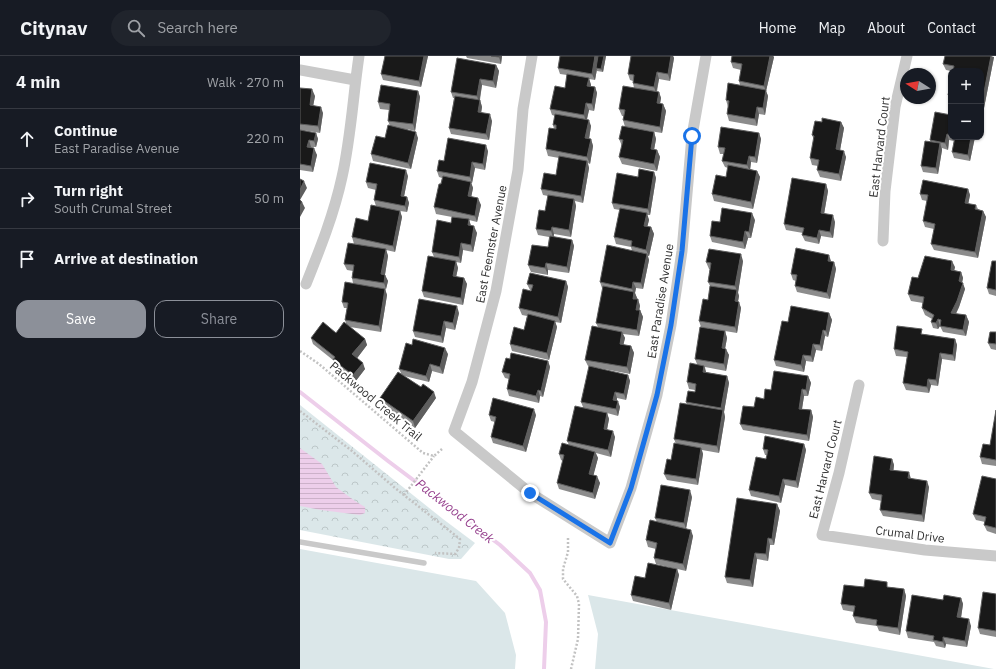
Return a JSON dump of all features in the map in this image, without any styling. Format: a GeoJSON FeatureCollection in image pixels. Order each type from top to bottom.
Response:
{"type":"FeatureCollection","features":[{"type":"Feature","properties":{"kind":"street"},"geometry":{"type":"LineString","coordinates":[[306,284],[326,235],[342,177],[351,123],[359,56]]}},
{"type":"Feature","properties":{"kind":"street","name":"East Feemster Avenue"},"geometry":{"type":"LineString","coordinates":[[532,56],[523,109],[518,170],[496,291],[472,382],[454,431],[530,493],[610,543]]}},
{"type":"Feature","properties":{"kind":"street","name":"East Paradise Avenue"},"geometry":{"type":"LineString","coordinates":[[610,543],[631,488],[657,395],[670,333],[682,251],[692,136],[706,56]]}},
{"type":"Feature","properties":{"kind":"street","name":"East Harvard Court"},"geometry":{"type":"LineString","coordinates":[[883,241],[885,191],[895,107],[907,56]]}},
{"type":"Feature","properties":{"kind":"street"},"geometry":{"type":"LineString","coordinates":[[300,70],[355,80]]}},
{"type":"Feature","properties":{"kind":"street","name":"East Harvard Court"},"geometry":{"type":"LineString","coordinates":[[822,535],[839,473],[859,385]]}},
{"type":"Feature","properties":{"kind":"street","name":"Crumal Drive"},"geometry":{"type":"LineString","coordinates":[[822,535],[926,550],[996,556]]}},
{"type":"Feature","properties":{"kind":"lane"},"geometry":{"type":"LineString","coordinates":[[300,542],[424,563]]}},
{"type":"Feature","properties":{"kind":"path","name":"Packwood Creek Trail"},"geometry":{"type":"LineString","coordinates":[[300,351],[319,364],[423,453],[434,456]]}},
{"type":"Feature","properties":{"kind":"path"},"geometry":{"type":"LineString","coordinates":[[300,410],[460,539],[459,548],[455,554],[434,553]]}},
{"type":"Feature","properties":{"kind":"path"},"geometry":{"type":"LineString","coordinates":[[404,495],[434,456],[442,449]]}},
{"type":"Feature","properties":{"kind":"path"},"geometry":{"type":"LineString","coordinates":[[568,538],[568,552],[562,574],[565,581],[576,596],[579,604],[578,639],[571,669]]}},
{"type":"Feature","properties":{"kind":"green space"},"geometry":{"type":"Polygon","coordinates":[[[300,405],[475,543],[461,559],[449,559],[300,530],[300,405]]]}},
{"type":"Feature","properties":{"kind":"green space"},"geometry":{"type":"Polygon","coordinates":[[[300,549],[476,581],[505,613],[516,655],[515,669],[300,669],[300,549]]]}},
{"type":"Feature","properties":{"kind":"green space"},"geometry":{"type":"Polygon","coordinates":[[[588,595],[994,669],[595,669],[598,634],[588,595]]]}},
{"type":"Feature","properties":{"kind":"shaded area"},"geometry":{"type":"Polygon","coordinates":[[[300,448],[322,464],[336,487],[365,507],[365,513],[360,515],[300,506],[300,448]]]}},
{"type":"Feature","properties":{"kind":"building"},"geometry":{"type":"Polygon","coordinates":[[[385,56],[424,56],[419,81],[381,74],[385,56]]]}},
{"type":"Feature","properties":{"kind":"building"},"geometry":{"type":"Polygon","coordinates":[[[560,56],[595,56],[592,74],[558,68],[560,56]]]}},
{"type":"Feature","properties":{"kind":"building"},"geometry":{"type":"Polygon","coordinates":[[[598,56],[604,56],[601,69],[596,68],[598,56]]]}},
{"type":"Feature","properties":{"kind":"building"},"geometry":{"type":"Polygon","coordinates":[[[631,56],[671,56],[668,74],[657,72],[654,87],[633,83],[634,75],[628,74],[631,56]]]}},
{"type":"Feature","properties":{"kind":"building"},"geometry":{"type":"Polygon","coordinates":[[[732,56],[770,56],[764,86],[739,81],[742,64],[731,62],[732,56]]]}},
{"type":"Feature","properties":{"kind":"building"},"geometry":{"type":"Polygon","coordinates":[[[945,56],[991,56],[984,92],[984,68],[954,68],[954,66],[943,64],[945,56]]]}},
{"type":"Feature","properties":{"kind":"building"},"geometry":{"type":"Polygon","coordinates":[[[457,58],[496,65],[493,81],[480,79],[477,96],[451,92],[457,58]]]}},
{"type":"Feature","properties":{"kind":"building"},"geometry":{"type":"Polygon","coordinates":[[[567,74],[589,78],[587,86],[595,87],[592,104],[586,103],[584,115],[550,109],[555,86],[565,88],[567,74]]]}},
{"type":"Feature","properties":{"kind":"building"},"geometry":{"type":"Polygon","coordinates":[[[728,83],[766,90],[763,108],[757,107],[755,119],[727,114],[729,101],[726,100],[728,83]]]}},
{"type":"Feature","properties":{"kind":"building"},"geometry":{"type":"Polygon","coordinates":[[[381,85],[418,91],[413,124],[388,121],[390,104],[378,102],[381,85]]]}},
{"type":"Feature","properties":{"kind":"building"},"geometry":{"type":"Polygon","coordinates":[[[623,86],[659,92],[657,103],[663,104],[660,127],[623,120],[625,110],[619,109],[623,86]]]}},
{"type":"Feature","properties":{"kind":"building"},"geometry":{"type":"Polygon","coordinates":[[[300,88],[312,89],[310,105],[321,107],[318,126],[300,124],[300,88]]]}},
{"type":"Feature","properties":{"kind":"building"},"geometry":{"type":"Polygon","coordinates":[[[455,96],[480,100],[478,112],[490,114],[486,134],[449,128],[455,96]]]}},
{"type":"Feature","properties":{"kind":"building"},"geometry":{"type":"Polygon","coordinates":[[[935,112],[948,114],[948,134],[945,143],[930,140],[935,112]]]}},
{"type":"Feature","properties":{"kind":"building"},"geometry":{"type":"Polygon","coordinates":[[[555,114],[589,120],[585,138],[591,139],[587,157],[546,149],[549,128],[556,129],[556,125],[553,125],[555,114]]]}},
{"type":"Feature","properties":{"kind":"building"},"geometry":{"type":"Polygon","coordinates":[[[822,118],[841,122],[836,149],[844,151],[839,174],[817,170],[819,160],[810,158],[815,121],[822,122],[822,118]]]}},
{"type":"Feature","properties":{"kind":"building"},"geometry":{"type":"Polygon","coordinates":[[[388,125],[416,132],[408,163],[371,154],[376,136],[385,138],[388,125]]]}},
{"type":"Feature","properties":{"kind":"building"},"geometry":{"type":"Polygon","coordinates":[[[622,126],[654,132],[651,149],[657,150],[654,164],[619,157],[623,140],[619,139],[622,126]]]}},
{"type":"Feature","properties":{"kind":"building"},"geometry":{"type":"Polygon","coordinates":[[[721,127],[759,133],[755,157],[749,156],[747,165],[722,161],[725,148],[718,147],[721,127]]]}},
{"type":"Feature","properties":{"kind":"building"},"geometry":{"type":"Polygon","coordinates":[[[300,130],[316,133],[314,141],[309,140],[307,147],[314,148],[311,166],[300,164],[300,130]]]}},
{"type":"Feature","properties":{"kind":"building"},"geometry":{"type":"Polygon","coordinates":[[[448,138],[486,145],[483,164],[472,162],[470,177],[437,171],[439,160],[444,161],[448,138]]]}},
{"type":"Feature","properties":{"kind":"building"},"geometry":{"type":"Polygon","coordinates":[[[954,140],[970,140],[968,155],[952,152],[954,140]]]}},
{"type":"Feature","properties":{"kind":"building"},"geometry":{"type":"Polygon","coordinates":[[[925,141],[940,143],[936,168],[921,166],[925,141]]]}},
{"type":"Feature","properties":{"kind":"building"},"geometry":{"type":"Polygon","coordinates":[[[559,156],[587,161],[581,196],[541,189],[544,173],[556,175],[559,156]]]}},
{"type":"Feature","properties":{"kind":"building"},"geometry":{"type":"Polygon","coordinates":[[[370,163],[406,170],[401,196],[407,197],[405,206],[374,200],[377,184],[366,182],[370,163]]]}},
{"type":"Feature","properties":{"kind":"building"},"geometry":{"type":"Polygon","coordinates":[[[728,165],[757,171],[751,202],[712,194],[716,175],[726,177],[728,165]]]}},
{"type":"Feature","properties":{"kind":"building"},"geometry":{"type":"Polygon","coordinates":[[[639,169],[654,172],[648,209],[612,203],[617,173],[638,177],[639,169]]]}},
{"type":"Feature","properties":{"kind":"building"},"geometry":{"type":"Polygon","coordinates":[[[443,176],[471,182],[468,196],[478,198],[475,216],[434,207],[439,184],[441,184],[443,176]]]}},
{"type":"Feature","properties":{"kind":"building"},"geometry":{"type":"Polygon","coordinates":[[[792,178],[826,184],[821,213],[833,215],[830,232],[819,230],[817,238],[802,235],[804,228],[784,224],[792,178]]]}},
{"type":"Feature","properties":{"kind":"building"},"geometry":{"type":"Polygon","coordinates":[[[300,179],[304,181],[300,190],[300,179]]]}},
{"type":"Feature","properties":{"kind":"building"},"geometry":{"type":"Polygon","coordinates":[[[923,180],[968,189],[965,203],[976,205],[975,209],[983,211],[975,252],[931,244],[935,224],[923,221],[928,195],[920,194],[923,180]]]}},
{"type":"Feature","properties":{"kind":"building"},"geometry":{"type":"Polygon","coordinates":[[[548,195],[574,199],[569,230],[552,227],[551,231],[536,229],[539,210],[545,211],[548,195]]]}},
{"type":"Feature","properties":{"kind":"building"},"geometry":{"type":"Polygon","coordinates":[[[371,205],[400,211],[393,246],[352,237],[356,218],[368,221],[371,205]]]}},
{"type":"Feature","properties":{"kind":"building"},"geometry":{"type":"Polygon","coordinates":[[[620,208],[647,213],[644,226],[651,227],[646,250],[631,246],[632,241],[614,237],[620,208]]]}},
{"type":"Feature","properties":{"kind":"building"},"geometry":{"type":"Polygon","coordinates":[[[722,208],[752,213],[749,232],[745,231],[743,242],[710,236],[712,221],[720,222],[722,208]]]}},
{"type":"Feature","properties":{"kind":"building"},"geometry":{"type":"Polygon","coordinates":[[[452,217],[469,219],[468,225],[474,226],[471,245],[461,243],[459,257],[432,252],[437,220],[451,223],[452,217]]]}},
{"type":"Feature","properties":{"kind":"building"},"geometry":{"type":"Polygon","coordinates":[[[550,236],[572,240],[567,267],[546,263],[545,268],[528,265],[532,245],[548,247],[550,236]]]}},
{"type":"Feature","properties":{"kind":"building"},"geometry":{"type":"Polygon","coordinates":[[[348,243],[386,249],[381,274],[385,275],[384,283],[352,278],[354,265],[344,264],[348,243]]]}},
{"type":"Feature","properties":{"kind":"building"},"geometry":{"type":"Polygon","coordinates":[[[607,245],[647,254],[641,283],[633,282],[632,289],[600,282],[607,245]]]}},
{"type":"Feature","properties":{"kind":"building"},"geometry":{"type":"Polygon","coordinates":[[[796,248],[829,255],[828,261],[834,262],[827,293],[795,286],[797,275],[791,274],[796,248]]]}},
{"type":"Feature","properties":{"kind":"building"},"geometry":{"type":"Polygon","coordinates":[[[709,249],[741,254],[735,286],[708,282],[711,263],[706,262],[709,249]]]}},
{"type":"Feature","properties":{"kind":"building"},"geometry":{"type":"Polygon","coordinates":[[[428,256],[456,261],[453,276],[464,278],[461,298],[422,291],[428,256]]]}},
{"type":"Feature","properties":{"kind":"building"},"geometry":{"type":"Polygon","coordinates":[[[925,256],[952,261],[951,270],[961,272],[959,281],[963,283],[951,313],[966,315],[963,330],[940,326],[941,320],[938,319],[936,323],[931,322],[934,315],[922,308],[924,297],[908,294],[912,277],[918,278],[925,256]]]}},
{"type":"Feature","properties":{"kind":"building"},"geometry":{"type":"Polygon","coordinates":[[[992,261],[996,261],[996,290],[987,288],[992,261]]]}},
{"type":"Feature","properties":{"kind":"building"},"geometry":{"type":"Polygon","coordinates":[[[530,273],[566,281],[558,317],[519,308],[523,289],[531,291],[533,285],[527,284],[530,273]]]}},
{"type":"Feature","properties":{"kind":"building"},"geometry":{"type":"Polygon","coordinates":[[[345,282],[385,289],[379,326],[345,320],[348,303],[342,302],[345,282]]]}},
{"type":"Feature","properties":{"kind":"building"},"geometry":{"type":"Polygon","coordinates":[[[603,286],[634,292],[633,299],[638,299],[636,310],[640,310],[637,330],[596,323],[603,286]]]}},
{"type":"Feature","properties":{"kind":"building"},"geometry":{"type":"Polygon","coordinates":[[[710,286],[737,290],[735,301],[739,302],[735,327],[699,321],[703,299],[708,300],[710,286]]]}},
{"type":"Feature","properties":{"kind":"building"},"geometry":{"type":"Polygon","coordinates":[[[419,299],[457,306],[453,323],[444,321],[441,336],[413,331],[419,299]]]}},
{"type":"Feature","properties":{"kind":"building"},"geometry":{"type":"Polygon","coordinates":[[[791,306],[829,313],[826,331],[823,330],[820,345],[813,344],[811,356],[803,355],[801,365],[774,360],[782,321],[788,322],[791,306]]]}},
{"type":"Feature","properties":{"kind":"building"},"geometry":{"type":"Polygon","coordinates":[[[528,314],[555,321],[547,353],[510,344],[514,327],[524,330],[528,314]]]}},
{"type":"Feature","properties":{"kind":"building"},"geometry":{"type":"Polygon","coordinates":[[[323,322],[336,333],[344,322],[365,339],[352,354],[363,363],[353,375],[333,360],[335,357],[311,338],[323,322]]]}},
{"type":"Feature","properties":{"kind":"building"},"geometry":{"type":"Polygon","coordinates":[[[592,326],[622,332],[620,344],[631,346],[627,367],[585,360],[592,326]]]}},
{"type":"Feature","properties":{"kind":"building"},"geometry":{"type":"Polygon","coordinates":[[[897,326],[922,329],[921,334],[955,339],[953,355],[940,353],[936,380],[928,379],[927,387],[903,383],[908,352],[894,349],[897,326]]]}},
{"type":"Feature","properties":{"kind":"building"},"geometry":{"type":"Polygon","coordinates":[[[700,327],[725,331],[722,348],[726,349],[724,364],[695,359],[700,327]]]}},
{"type":"Feature","properties":{"kind":"building"},"geometry":{"type":"Polygon","coordinates":[[[990,332],[996,332],[996,344],[988,343],[990,332]]]}},
{"type":"Feature","properties":{"kind":"building"},"geometry":{"type":"Polygon","coordinates":[[[413,339],[445,348],[440,367],[430,364],[426,376],[399,369],[406,343],[412,345],[413,339]]]}},
{"type":"Feature","properties":{"kind":"building"},"geometry":{"type":"Polygon","coordinates":[[[511,353],[548,361],[541,391],[538,390],[536,396],[507,389],[510,374],[502,372],[506,358],[510,359],[511,353]]]}},
{"type":"Feature","properties":{"kind":"building"},"geometry":{"type":"Polygon","coordinates":[[[690,363],[704,366],[703,372],[727,376],[721,408],[686,402],[688,391],[695,392],[696,384],[687,382],[690,363]]]}},
{"type":"Feature","properties":{"kind":"building"},"geometry":{"type":"Polygon","coordinates":[[[589,366],[628,375],[624,394],[615,392],[613,400],[618,401],[616,409],[581,402],[589,366]]]}},
{"type":"Feature","properties":{"kind":"building"},"geometry":{"type":"Polygon","coordinates":[[[774,371],[808,376],[806,390],[802,389],[799,409],[811,410],[807,435],[740,424],[743,406],[754,407],[756,397],[764,399],[765,389],[771,390],[774,371]]]}},
{"type":"Feature","properties":{"kind":"building"},"geometry":{"type":"Polygon","coordinates":[[[398,372],[421,387],[423,384],[434,392],[413,421],[380,398],[398,372]]]}},
{"type":"Feature","properties":{"kind":"building"},"geometry":{"type":"Polygon","coordinates":[[[493,398],[534,409],[523,446],[491,437],[496,417],[489,415],[493,398]]]}},
{"type":"Feature","properties":{"kind":"building"},"geometry":{"type":"Polygon","coordinates":[[[680,403],[723,410],[717,446],[674,439],[680,403]]]}},
{"type":"Feature","properties":{"kind":"building"},"geometry":{"type":"Polygon","coordinates":[[[575,406],[607,413],[604,429],[613,431],[608,450],[567,441],[575,406]]]}},
{"type":"Feature","properties":{"kind":"building"},"geometry":{"type":"Polygon","coordinates":[[[996,410],[996,460],[980,457],[983,444],[990,445],[996,410]]]}},
{"type":"Feature","properties":{"kind":"building"},"geometry":{"type":"Polygon","coordinates":[[[765,436],[804,444],[796,481],[783,479],[779,496],[749,490],[756,457],[766,459],[768,450],[763,449],[765,436]]]}},
{"type":"Feature","properties":{"kind":"building"},"geometry":{"type":"Polygon","coordinates":[[[562,443],[595,452],[589,474],[597,476],[593,493],[557,483],[564,455],[559,454],[562,443]]]}},
{"type":"Feature","properties":{"kind":"building"},"geometry":{"type":"Polygon","coordinates":[[[674,443],[701,448],[696,479],[664,474],[667,459],[671,460],[674,443]]]}},
{"type":"Feature","properties":{"kind":"building"},"geometry":{"type":"Polygon","coordinates":[[[874,456],[892,459],[890,470],[909,472],[908,478],[927,481],[922,515],[880,510],[882,495],[869,493],[874,456]]]}},
{"type":"Feature","properties":{"kind":"building"},"geometry":{"type":"Polygon","coordinates":[[[982,476],[996,479],[996,528],[984,525],[986,517],[973,514],[982,476]]]}},
{"type":"Feature","properties":{"kind":"building"},"geometry":{"type":"Polygon","coordinates":[[[661,485],[690,490],[684,523],[655,518],[661,485]]]}},
{"type":"Feature","properties":{"kind":"building"},"geometry":{"type":"Polygon","coordinates":[[[737,498],[777,504],[772,539],[768,538],[766,554],[755,553],[750,580],[725,577],[737,498]]]}},
{"type":"Feature","properties":{"kind":"building"},"geometry":{"type":"Polygon","coordinates":[[[650,520],[691,530],[683,564],[654,558],[657,543],[646,540],[650,520]]]}},
{"type":"Feature","properties":{"kind":"building"},"geometry":{"type":"Polygon","coordinates":[[[648,563],[677,569],[669,603],[631,595],[635,576],[645,578],[648,563]]]}},
{"type":"Feature","properties":{"kind":"building"},"geometry":{"type":"Polygon","coordinates":[[[865,579],[887,582],[887,587],[904,589],[898,628],[876,625],[877,620],[853,616],[855,606],[841,604],[844,585],[864,587],[865,579]]]}},
{"type":"Feature","properties":{"kind":"building"},"geometry":{"type":"Polygon","coordinates":[[[983,592],[996,594],[996,631],[978,628],[983,592]]]}},
{"type":"Feature","properties":{"kind":"building"},"geometry":{"type":"Polygon","coordinates":[[[912,595],[943,600],[944,595],[961,598],[957,617],[969,619],[965,641],[943,637],[943,642],[933,640],[934,636],[906,631],[912,595]]]}},
{"type":"Feature","properties":{"kind":"waterway","name":"Packwood Creek"},"geometry":{"type":"LineString","coordinates":[[300,392],[388,461],[500,545],[530,573],[540,590],[546,622],[544,669]]}},
{"type":"Feature","properties":{"kind":"route"},"geometry":{"type":"LineString","coordinates":[[530,493],[610,543],[631,488],[657,395],[671,325],[682,251],[692,136]]}}]}
